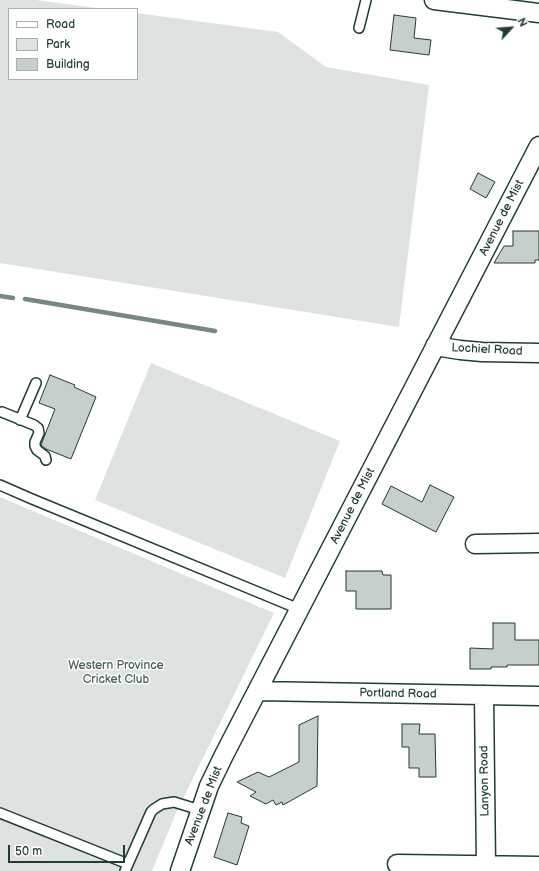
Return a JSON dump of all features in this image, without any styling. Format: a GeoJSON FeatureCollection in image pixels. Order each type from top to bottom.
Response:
{"type":"FeatureCollection","features":[{"type":"Feature","properties":{"kind":"street"},"geometry":{"type":"LineString","coordinates":[[434,0],[513,5],[539,13]]}},
{"type":"Feature","properties":{"kind":"street","name":"Avenue de Mist"},"geometry":{"type":"LineString","coordinates":[[180,871],[209,786],[435,346],[533,173],[539,146]]}},
{"type":"Feature","properties":{"kind":"street","name":"Lochiel Road"},"geometry":{"type":"LineString","coordinates":[[435,346],[482,352],[539,353]]}},
{"type":"Feature","properties":{"kind":"street"},"geometry":{"type":"LineString","coordinates":[[476,544],[539,543]]}},
{"type":"Feature","properties":{"kind":"street","name":"Portland Road"},"geometry":{"type":"LineString","coordinates":[[257,691],[539,696]]}},
{"type":"Feature","properties":{"kind":"street","name":"Lanyon Road"},"geometry":{"type":"LineString","coordinates":[[484,695],[486,866]]}},
{"type":"Feature","properties":{"kind":"street"},"geometry":{"type":"LineString","coordinates":[[396,864],[539,866]]}},
{"type":"Feature","properties":{"kind":"lane"},"geometry":{"type":"LineString","coordinates":[[359,28],[366,0]]}},
{"type":"Feature","properties":{"kind":"lane"},"geometry":{"type":"LineString","coordinates":[[20,420],[36,383]]}},
{"type":"Feature","properties":{"kind":"lane"},"geometry":{"type":"LineString","coordinates":[[2,412],[38,428],[39,433],[35,446],[46,460]]}},
{"type":"Feature","properties":{"kind":"lane"},"geometry":{"type":"LineString","coordinates":[[0,485],[299,609]]}},
{"type":"Feature","properties":{"kind":"lane"},"geometry":{"type":"LineString","coordinates":[[0,813],[127,868],[151,812],[154,809],[162,804],[174,802],[200,810]]}},
{"type":"Feature","properties":{"kind":"green space"},"geometry":{"type":"Polygon","coordinates":[[[0,0],[36,0],[96,8],[8,8],[8,80],[138,80],[138,13],[278,32],[326,67],[429,85],[399,327],[0,263],[0,0]]]}},
{"type":"Feature","properties":{"kind":"green space"},"geometry":{"type":"Polygon","coordinates":[[[151,363],[340,441],[285,578],[95,500],[151,363]]]}},
{"type":"Feature","properties":{"kind":"green space","name":"Western Province Cricket Club"},"geometry":{"type":"Polygon","coordinates":[[[0,497],[274,613],[176,813],[152,871],[0,871],[0,497]]]}},
{"type":"Feature","properties":{"kind":"building"},"geometry":{"type":"Polygon","coordinates":[[[394,15],[416,18],[414,38],[431,40],[429,55],[390,50],[394,15]]]}},
{"type":"Feature","properties":{"kind":"building"},"geometry":{"type":"Polygon","coordinates":[[[478,173],[495,182],[486,198],[470,189],[478,173]]]}},
{"type":"Feature","properties":{"kind":"building"},"geometry":{"type":"Polygon","coordinates":[[[513,231],[539,231],[539,260],[535,260],[535,263],[494,263],[504,246],[513,246],[513,231]]]}},
{"type":"Feature","properties":{"kind":"building"},"geometry":{"type":"Polygon","coordinates":[[[50,375],[75,385],[74,387],[96,397],[71,459],[46,449],[41,445],[55,409],[39,403],[50,375]]]}},
{"type":"Feature","properties":{"kind":"building"},"geometry":{"type":"Polygon","coordinates":[[[430,485],[454,497],[436,532],[382,504],[391,486],[422,502],[430,485]]]}},
{"type":"Feature","properties":{"kind":"building"},"geometry":{"type":"Polygon","coordinates":[[[346,571],[382,571],[383,575],[391,575],[391,609],[356,609],[356,591],[346,591],[346,571]]]}},
{"type":"Feature","properties":{"kind":"building"},"geometry":{"type":"Polygon","coordinates":[[[493,623],[515,623],[515,640],[539,640],[539,665],[507,665],[507,667],[491,667],[491,669],[470,669],[470,648],[493,649],[493,623]]]}},
{"type":"Feature","properties":{"kind":"building"},"geometry":{"type":"Polygon","coordinates":[[[318,716],[317,786],[283,805],[282,802],[276,805],[273,800],[266,804],[250,796],[256,792],[237,782],[258,772],[269,777],[299,762],[299,725],[318,716]]]}},
{"type":"Feature","properties":{"kind":"building"},"geometry":{"type":"Polygon","coordinates":[[[402,724],[420,724],[419,734],[435,734],[436,777],[419,777],[419,768],[409,768],[409,747],[402,747],[402,724]]]}},
{"type":"Feature","properties":{"kind":"building"},"geometry":{"type":"Polygon","coordinates":[[[228,813],[242,817],[241,823],[249,826],[237,865],[214,857],[228,813]]]}},
{"type":"Feature","properties":{"kind":"waterway"},"geometry":{"type":"LineString","coordinates":[[0,296],[13,298]]}},
{"type":"Feature","properties":{"kind":"waterway"},"geometry":{"type":"LineString","coordinates":[[25,299],[215,331]]}}]}
